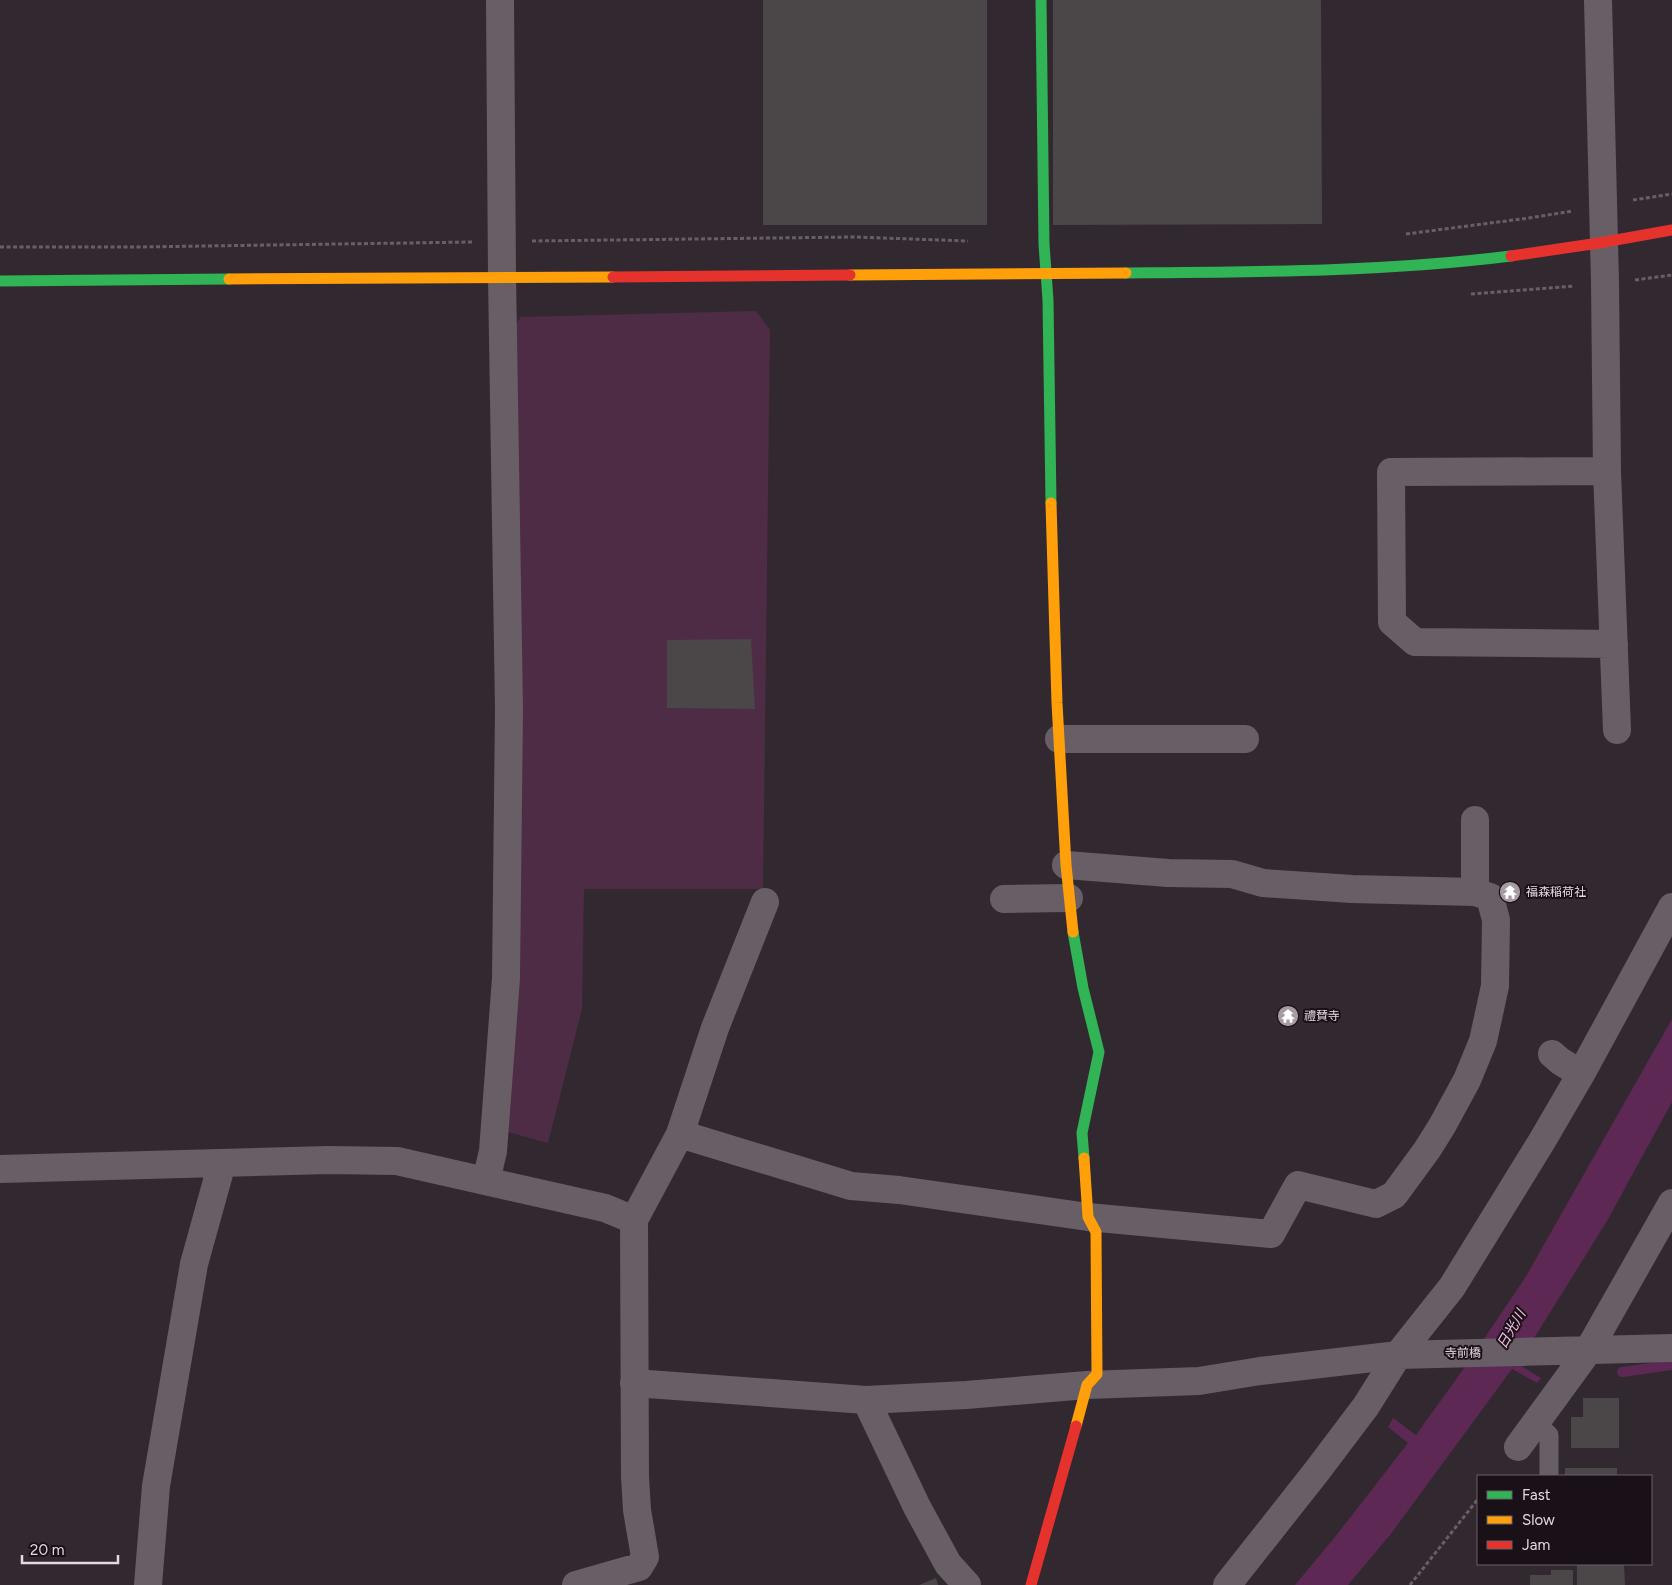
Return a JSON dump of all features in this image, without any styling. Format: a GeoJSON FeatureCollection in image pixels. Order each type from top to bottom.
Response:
{"type":"FeatureCollection","features":[{"type":"Feature","properties":{"kind":"street"},"geometry":{"type":"LineString","coordinates":[[486,1181],[493,1151],[506,978],[509,709],[502,276],[500,0]]}},
{"type":"Feature","properties":{"kind":"street"},"geometry":{"type":"LineString","coordinates":[[1031,1585],[1087,1385],[1097,1374],[1096,1232],[1088,1217],[1082,1134],[1099,1052],[1083,988],[1069,898],[1059,739],[1043,202],[1041,0]]}},
{"type":"Feature","properties":{"kind":"street"},"geometry":{"type":"LineString","coordinates":[[1598,0],[1607,471],[1617,730]]}},
{"type":"Feature","properties":{"kind":"street"},"geometry":{"type":"LineString","coordinates":[[0,281],[1264,272],[1378,269],[1491,259],[1604,244],[1672,230]]}},
{"type":"Feature","properties":{"kind":"street"},"geometry":{"type":"LineString","coordinates":[[1607,471],[1391,472],[1392,622],[1415,642],[1614,644]]}},
{"type":"Feature","properties":{"kind":"street"},"geometry":{"type":"LineString","coordinates":[[1059,739],[1245,739]]}},
{"type":"Feature","properties":{"kind":"street"},"geometry":{"type":"LineString","coordinates":[[1474,820],[1475,892]]}},
{"type":"Feature","properties":{"kind":"street"},"geometry":{"type":"LineString","coordinates":[[680,1134],[851,1186],[900,1190],[1088,1217],[1271,1234],[1298,1185],[1376,1204],[1394,1195],[1442,1126],[1467,1080],[1483,1040],[1495,986],[1496,920],[1490,897],[1475,892],[1352,889],[1263,883],[1232,874],[1168,873],[1066,865]]}},
{"type":"Feature","properties":{"kind":"street"},"geometry":{"type":"LineString","coordinates":[[1004,899],[1069,898]]}},
{"type":"Feature","properties":{"kind":"street"},"geometry":{"type":"LineString","coordinates":[[576,1585],[639,1568],[645,1557],[635,1477],[634,1220],[680,1134],[715,1028],[765,902]]}},
{"type":"Feature","properties":{"kind":"street"},"geometry":{"type":"LineString","coordinates":[[1226,1585],[1317,1471],[1366,1406],[1398,1355],[1452,1286],[1542,1141],[1581,1074],[1672,907]]}},
{"type":"Feature","properties":{"kind":"street"},"geometry":{"type":"LineString","coordinates":[[1552,1054],[1560,1062],[1581,1074]]}},
{"type":"Feature","properties":{"kind":"street"},"geometry":{"type":"LineString","coordinates":[[0,1169],[328,1160],[397,1161],[605,1208],[634,1220]]}},
{"type":"Feature","properties":{"kind":"street"},"geometry":{"type":"LineString","coordinates":[[148,1585],[156,1486],[194,1264],[222,1163]]}},
{"type":"Feature","properties":{"kind":"street"},"geometry":{"type":"LineString","coordinates":[[1518,1447],[1588,1351],[1672,1203]]}},
{"type":"Feature","properties":{"kind":"street","name":"寺前橋"},"geometry":{"type":"LineString","coordinates":[[634,1383],[866,1400],[966,1395],[1087,1385],[1199,1381],[1269,1370],[1398,1355],[1672,1348]]}},
{"type":"Feature","properties":{"kind":"street"},"geometry":{"type":"LineString","coordinates":[[866,1400],[917,1507],[948,1564],[967,1585]]}},
{"type":"Feature","properties":{"kind":"lane"},"geometry":{"type":"LineString","coordinates":[[1536,1423],[1549,1435],[1549,1475]]}},
{"type":"Feature","properties":{"kind":"path"},"geometry":{"type":"LineString","coordinates":[[1401,235],[1529,218],[1672,194]]}},
{"type":"Feature","properties":{"kind":"path"},"geometry":{"type":"LineString","coordinates":[[0,247],[138,247],[854,237],[974,241]]}},
{"type":"Feature","properties":{"kind":"path"},"geometry":{"type":"LineString","coordinates":[[1410,1585],[1477,1500]]}},
{"type":"Feature","properties":{"kind":"shaded area"},"geometry":{"type":"Polygon","coordinates":[[[756,311],[770,330],[763,889],[584,889],[582,1009],[548,1143],[493,1128],[505,336],[521,317],[756,311]]]}},
{"type":"Feature","properties":{"kind":"water","name":"日光川"},"geometry":{"type":"Polygon","coordinates":[[[1672,1019],[1672,1102],[1607,1221],[1518,1364],[1541,1378],[1537,1383],[1512,1369],[1390,1535],[1348,1585],[1295,1585],[1408,1443],[1388,1427],[1393,1418],[1416,1435],[1525,1278],[1672,1019]]]}},
{"type":"Feature","properties":{"kind":"building"},"geometry":{"type":"Polygon","coordinates":[[[763,0],[987,0],[987,225],[763,225],[763,0]]]}},
{"type":"Feature","properties":{"kind":"building"},"geometry":{"type":"Polygon","coordinates":[[[1053,0],[1321,0],[1322,224],[1053,225],[1053,0]]]}},
{"type":"Feature","properties":{"kind":"building"},"geometry":{"type":"Polygon","coordinates":[[[751,639],[755,709],[667,708],[667,640],[751,639]]]}},
{"type":"Feature","properties":{"kind":"building"},"geometry":{"type":"Polygon","coordinates":[[[1583,1398],[1619,1398],[1619,1448],[1571,1448],[1571,1417],[1583,1417],[1583,1398]]]}},
{"type":"Feature","properties":{"kind":"building"},"geometry":{"type":"Polygon","coordinates":[[[1565,1468],[1617,1468],[1617,1475],[1565,1475],[1565,1468]]]}},
{"type":"Feature","properties":{"kind":"building"},"geometry":{"type":"Polygon","coordinates":[[[1577,1565],[1624,1565],[1625,1585],[1577,1585],[1577,1565]]]}},
{"type":"Feature","properties":{"kind":"building"},"geometry":{"type":"Polygon","coordinates":[[[1551,1570],[1573,1570],[1573,1585],[1530,1585],[1530,1575],[1551,1575],[1551,1570]]]}},
{"type":"Feature","properties":{"kind":"building"},"geometry":{"type":"Polygon","coordinates":[[[936,1578],[938,1585],[919,1585],[936,1578]]]}},
{"type":"Feature","properties":{"kind":"waterway"},"geometry":{"type":"LineString","coordinates":[[1622,1372],[1672,1365]]}},
{"type":"Feature","properties":{"kind":"traffic: fast"},"geometry":{"type":"LineString","coordinates":[[1041,0],[1044,244],[1048,300],[1051,503]]}},
{"type":"Feature","properties":{"kind":"traffic: fast"},"geometry":{"type":"LineString","coordinates":[[1126,273],[1367,268],[1511,256]]}},
{"type":"Feature","properties":{"kind":"traffic: fast"},"geometry":{"type":"LineString","coordinates":[[0,281],[229,279]]}},
{"type":"Feature","properties":{"kind":"traffic: fast"},"geometry":{"type":"LineString","coordinates":[[1073,932],[1083,988],[1099,1052],[1082,1133],[1084,1158]]}},
{"type":"Feature","properties":{"kind":"traffic: slow"},"geometry":{"type":"LineString","coordinates":[[850,275],[1126,273]]}},
{"type":"Feature","properties":{"kind":"traffic: slow"},"geometry":{"type":"LineString","coordinates":[[229,279],[613,277]]}},
{"type":"Feature","properties":{"kind":"traffic: slow"},"geometry":{"type":"LineString","coordinates":[[1051,503],[1057,703],[1066,865],[1073,932]]}},
{"type":"Feature","properties":{"kind":"traffic: slow"},"geometry":{"type":"LineString","coordinates":[[1076,1426],[1087,1385],[1097,1374],[1096,1232],[1088,1217],[1084,1158]]}},
{"type":"Feature","properties":{"kind":"traffic: jam"},"geometry":{"type":"LineString","coordinates":[[1511,256],[1672,230]]}},
{"type":"Feature","properties":{"kind":"traffic: jam"},"geometry":{"type":"LineString","coordinates":[[613,277],[850,275]]}},
{"type":"Feature","properties":{"kind":"traffic: jam"},"geometry":{"type":"LineString","coordinates":[[1031,1585],[1076,1426]]}},
{"type":"Feature","properties":{"kind":"place","name":"福森稲荷社"},"geometry":{"type":"Point","coordinates":[1510,892]}},
{"type":"Feature","properties":{"kind":"place","name":"禮賛寺"},"geometry":{"type":"Point","coordinates":[1288,1016]}}]}
